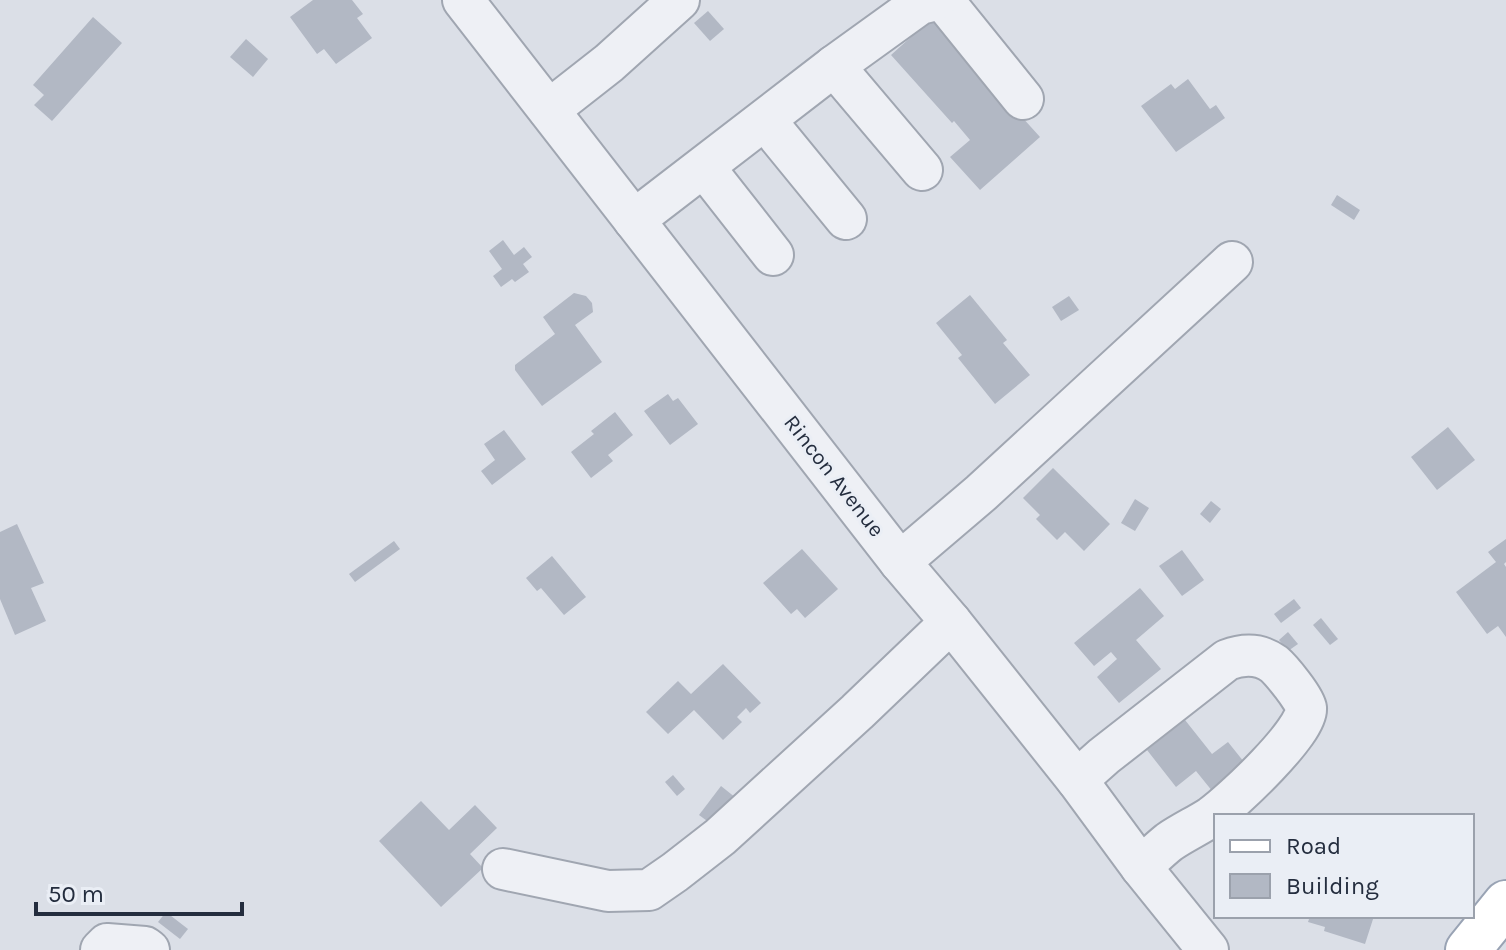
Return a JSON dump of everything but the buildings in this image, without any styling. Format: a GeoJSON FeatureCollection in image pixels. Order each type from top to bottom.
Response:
{"type":"FeatureCollection","features":[{"type":"Feature","properties":{"kind":"main road"},"geometry":{"type":"LineString","coordinates":[[1468,950],[1506,903]]}},
{"type":"Feature","properties":{"kind":"street","name":"Rincon Avenue"},"geometry":{"type":"LineString","coordinates":[[463,0],[900,562],[1077,780],[1141,867],[1208,950]]}},
{"type":"Feature","properties":{"kind":"street"},"geometry":{"type":"LineString","coordinates":[[549,110],[609,63],[679,0]]}},
{"type":"Feature","properties":{"kind":"street"},"geometry":{"type":"LineString","coordinates":[[634,220],[834,66],[920,4],[936,0]]}},
{"type":"Feature","properties":{"kind":"street"},"geometry":{"type":"LineString","coordinates":[[943,0],[1023,99]]}},
{"type":"Feature","properties":{"kind":"street"},"geometry":{"type":"LineString","coordinates":[[834,66],[922,170]]}},
{"type":"Feature","properties":{"kind":"street"},"geometry":{"type":"LineString","coordinates":[[765,120],[846,219]]}},
{"type":"Feature","properties":{"kind":"street"},"geometry":{"type":"LineString","coordinates":[[704,167],[773,255]]}},
{"type":"Feature","properties":{"kind":"street"},"geometry":{"type":"LineString","coordinates":[[900,562],[981,493],[1232,262]]}},
{"type":"Feature","properties":{"kind":"street"},"geometry":{"type":"LineString","coordinates":[[503,869],[608,891],[649,890],[720,837],[951,622]]}},
{"type":"Feature","properties":{"kind":"street"},"geometry":{"type":"LineString","coordinates":[[1077,780],[1227,660],[1242,654],[1258,656],[1274,664],[1287,679],[1306,705],[1305,718],[1294,736],[1263,770],[1214,814]]}},
{"type":"Feature","properties":{"kind":"street"},"geometry":{"type":"LineString","coordinates":[[1141,867],[1170,842],[1214,814]]}},
{"type":"Feature","properties":{"kind":"street"},"geometry":{"type":"LineString","coordinates":[[101,950],[107,944],[145,947],[149,950]]}}]}
